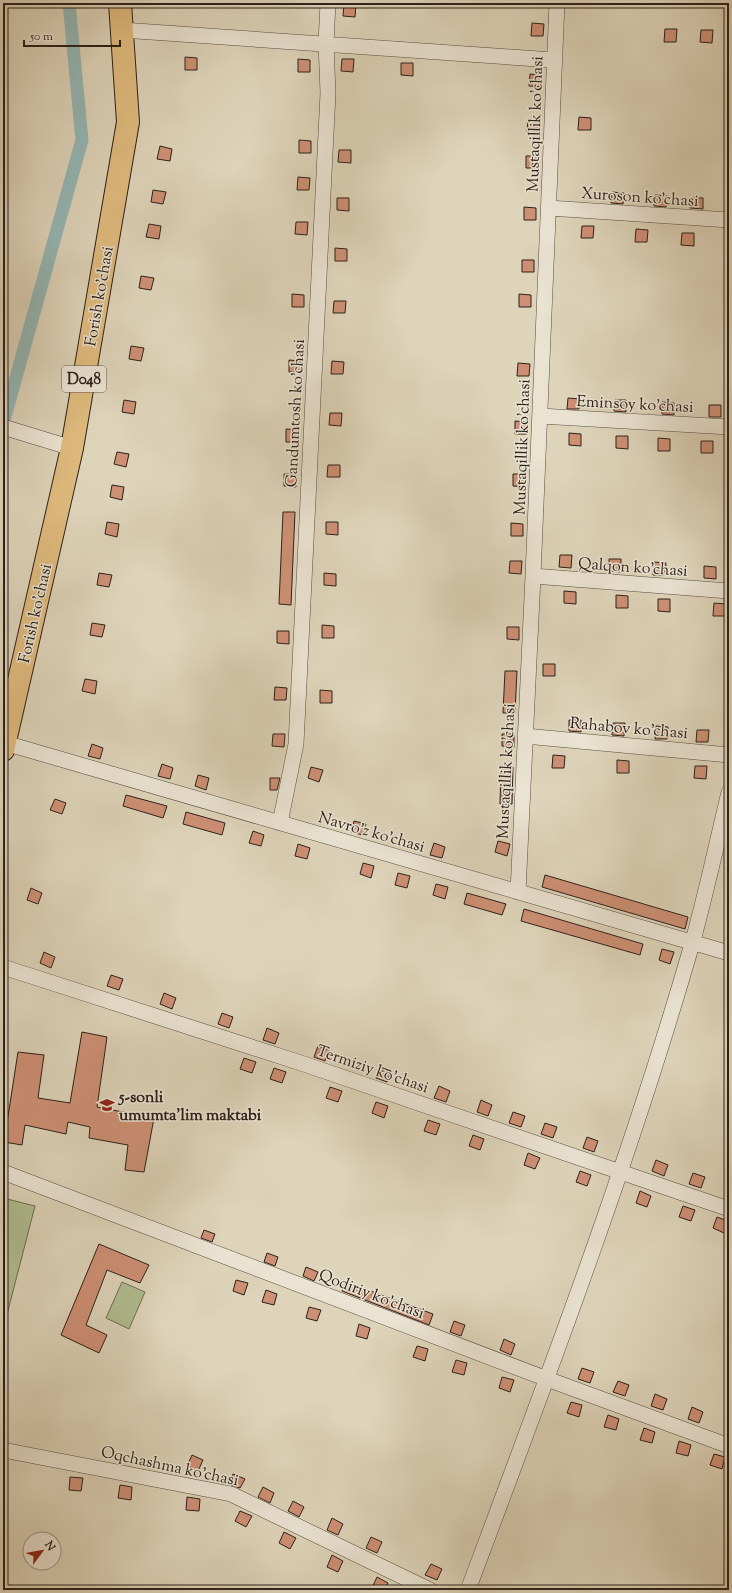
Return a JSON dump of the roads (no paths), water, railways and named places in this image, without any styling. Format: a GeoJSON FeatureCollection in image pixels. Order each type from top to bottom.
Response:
{"type":"FeatureCollection","features":[{"type":"Feature","properties":{"kind":"main road","name":"Forish ko'chasi"},"geometry":{"type":"LineString","coordinates":[[4,746],[72,448],[128,122],[120,3]]}},
{"type":"Feature","properties":{"kind":"street","name":"Gandumtosh ko'chasi"},"geometry":{"type":"LineString","coordinates":[[280,823],[296,744],[328,93],[326,43],[328,3]]}},
{"type":"Feature","properties":{"kind":"street","name":"Mustaqillik ko'chasi"},"geometry":{"type":"LineString","coordinates":[[518,892],[534,576],[550,208],[553,60],[557,3]]}},
{"type":"Feature","properties":{"kind":"street"},"geometry":{"type":"LineString","coordinates":[[122,30],[553,60]]}},
{"type":"Feature","properties":{"kind":"street","name":"Xuroson ko'chasi"},"geometry":{"type":"LineString","coordinates":[[550,208],[729,220]]}},
{"type":"Feature","properties":{"kind":"street","name":"Eminsoy ko'chasi"},"geometry":{"type":"LineString","coordinates":[[540,416],[729,427]]}},
{"type":"Feature","properties":{"kind":"street"},"geometry":{"type":"LineString","coordinates":[[3,427],[72,448]]}},
{"type":"Feature","properties":{"kind":"street","name":"Qalqon ko'chasi"},"geometry":{"type":"LineString","coordinates":[[534,576],[729,591]]}},
{"type":"Feature","properties":{"kind":"street","name":"Rahabov ko'chasi"},"geometry":{"type":"LineString","coordinates":[[525,736],[729,755]]}},
{"type":"Feature","properties":{"kind":"street","name":"Navro'z ko'chasi"},"geometry":{"type":"LineString","coordinates":[[4,746],[280,823],[729,953]]}},
{"type":"Feature","properties":{"kind":"street"},"geometry":{"type":"LineString","coordinates":[[468,1590],[547,1379],[620,1172],[692,943],[729,792]]}},
{"type":"Feature","properties":{"kind":"street","name":"Termiziy ko'chasi"},"geometry":{"type":"LineString","coordinates":[[3,968],[301,1063],[729,1209]]}},
{"type":"Feature","properties":{"kind":"street","name":"Qodiriy ko'chasi"},"geometry":{"type":"LineString","coordinates":[[3,1172],[547,1379],[729,1446]]}},
{"type":"Feature","properties":{"kind":"street","name":"Oqchashma ko'chasi"},"geometry":{"type":"LineString","coordinates":[[3,1450],[231,1494],[430,1590]]}},
{"type":"Feature","properties":{"kind":"waterway"},"geometry":{"type":"LineString","coordinates":[[3,424],[82,140],[69,3]]}},
{"type":"Feature","properties":{"kind":"place","name":"5-sonli umumta'lim maktabi"},"geometry":{"type":"Point","coordinates":[107,1105]}}]}
